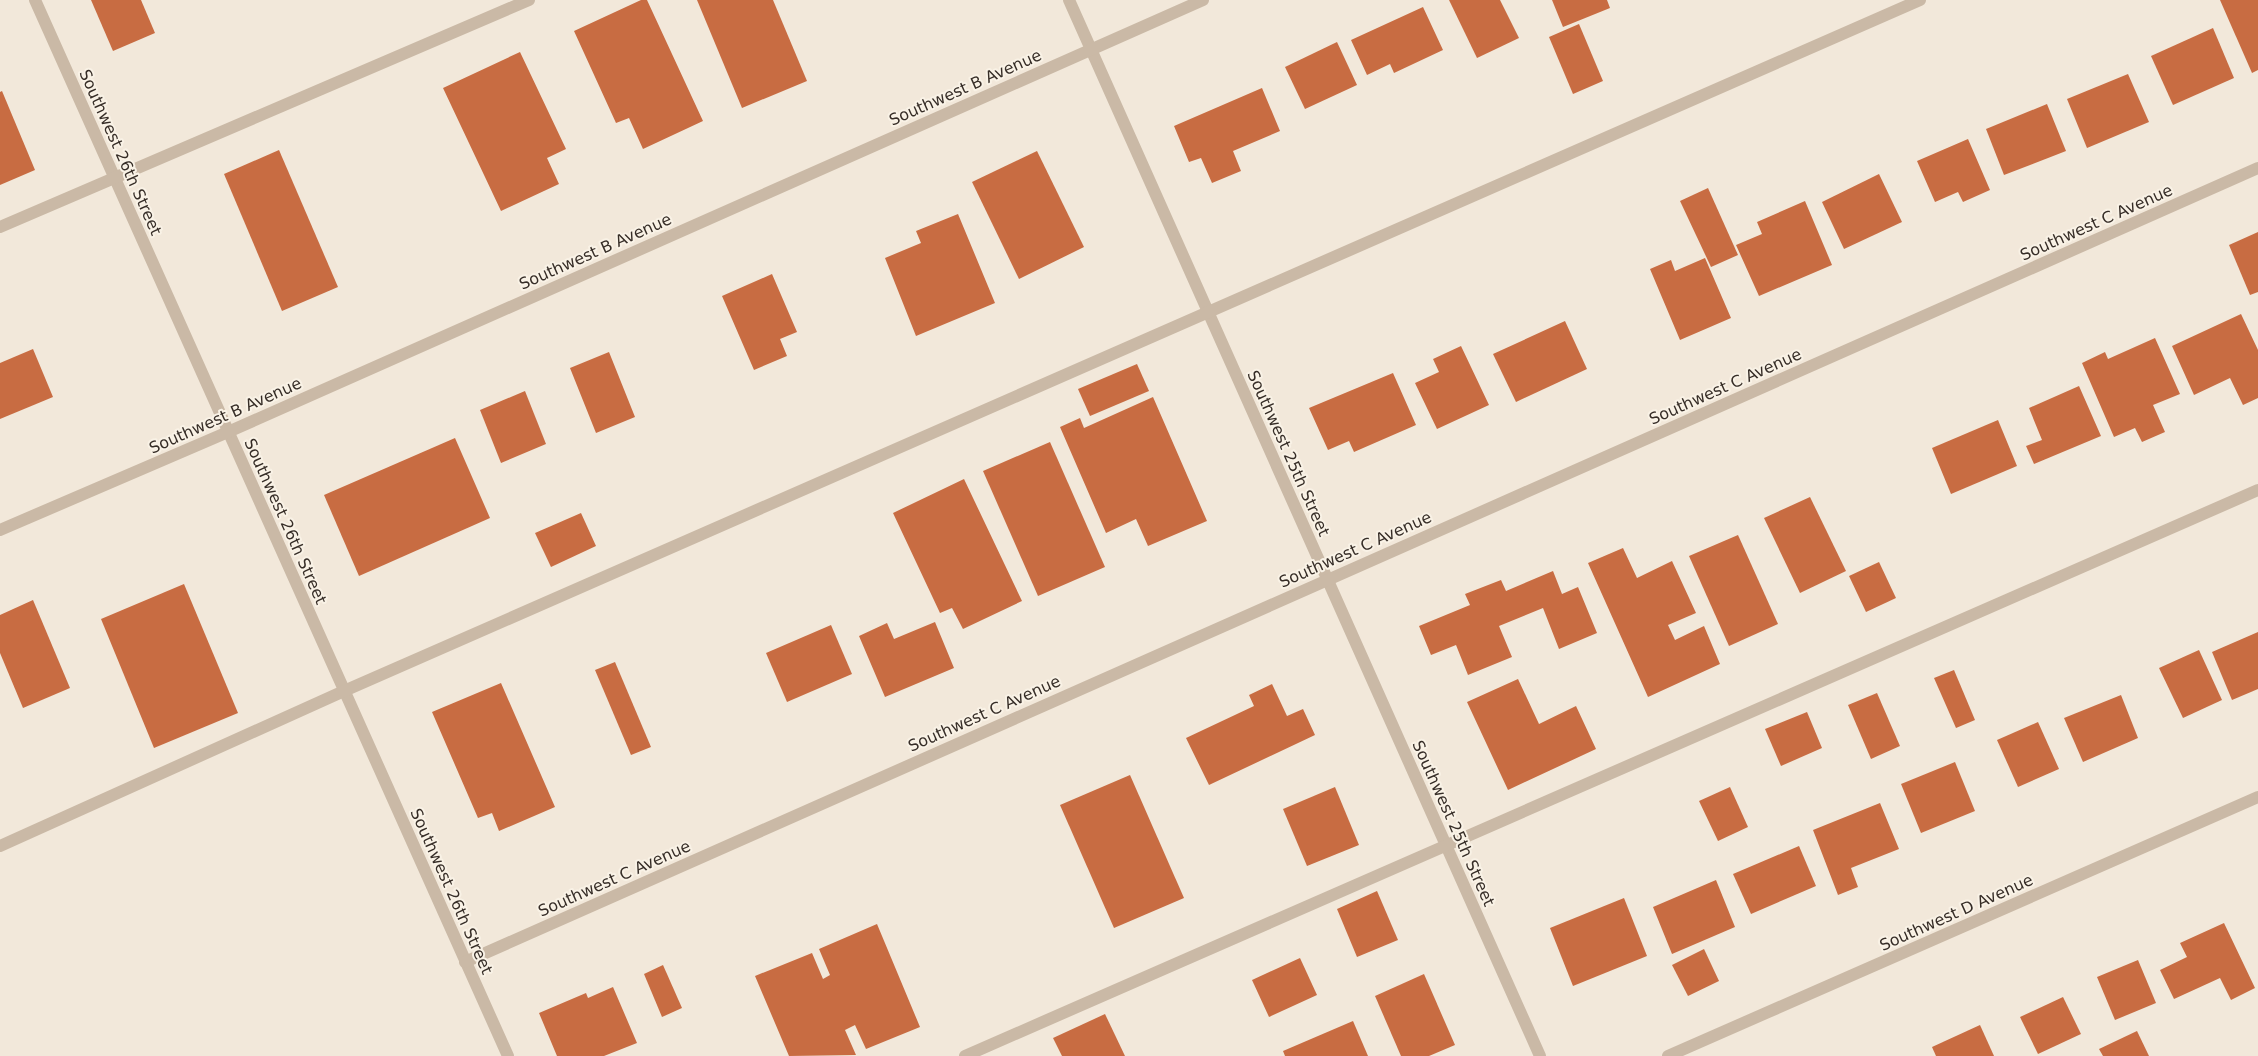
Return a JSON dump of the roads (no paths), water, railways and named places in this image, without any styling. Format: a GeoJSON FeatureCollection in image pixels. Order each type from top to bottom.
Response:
{"type":"FeatureCollection","features":[{"type":"Feature","properties":{"kind":"street","name":"Southwest 26th Street"},"geometry":{"type":"LineString","coordinates":[[35,0],[508,1056]]}},
{"type":"Feature","properties":{"kind":"street"},"geometry":{"type":"LineString","coordinates":[[0,228],[528,0]]}},
{"type":"Feature","properties":{"kind":"street","name":"Southwest 25th Street"},"geometry":{"type":"LineString","coordinates":[[1069,0],[1540,1056]]}},
{"type":"Feature","properties":{"kind":"street","name":"Southwest B Avenue"},"geometry":{"type":"LineString","coordinates":[[0,530],[228,432],[1202,0]]}},
{"type":"Feature","properties":{"kind":"street"},"geometry":{"type":"LineString","coordinates":[[0,846],[344,691],[1920,0]]}},
{"type":"Feature","properties":{"kind":"street","name":"Southwest C Avenue"},"geometry":{"type":"LineString","coordinates":[[465,962],[2258,168]]}},
{"type":"Feature","properties":{"kind":"street"},"geometry":{"type":"LineString","coordinates":[[965,1056],[2258,490]]}},
{"type":"Feature","properties":{"kind":"street","name":"Southwest D Avenue"},"geometry":{"type":"LineString","coordinates":[[1668,1056],[2258,797]]}}]}
